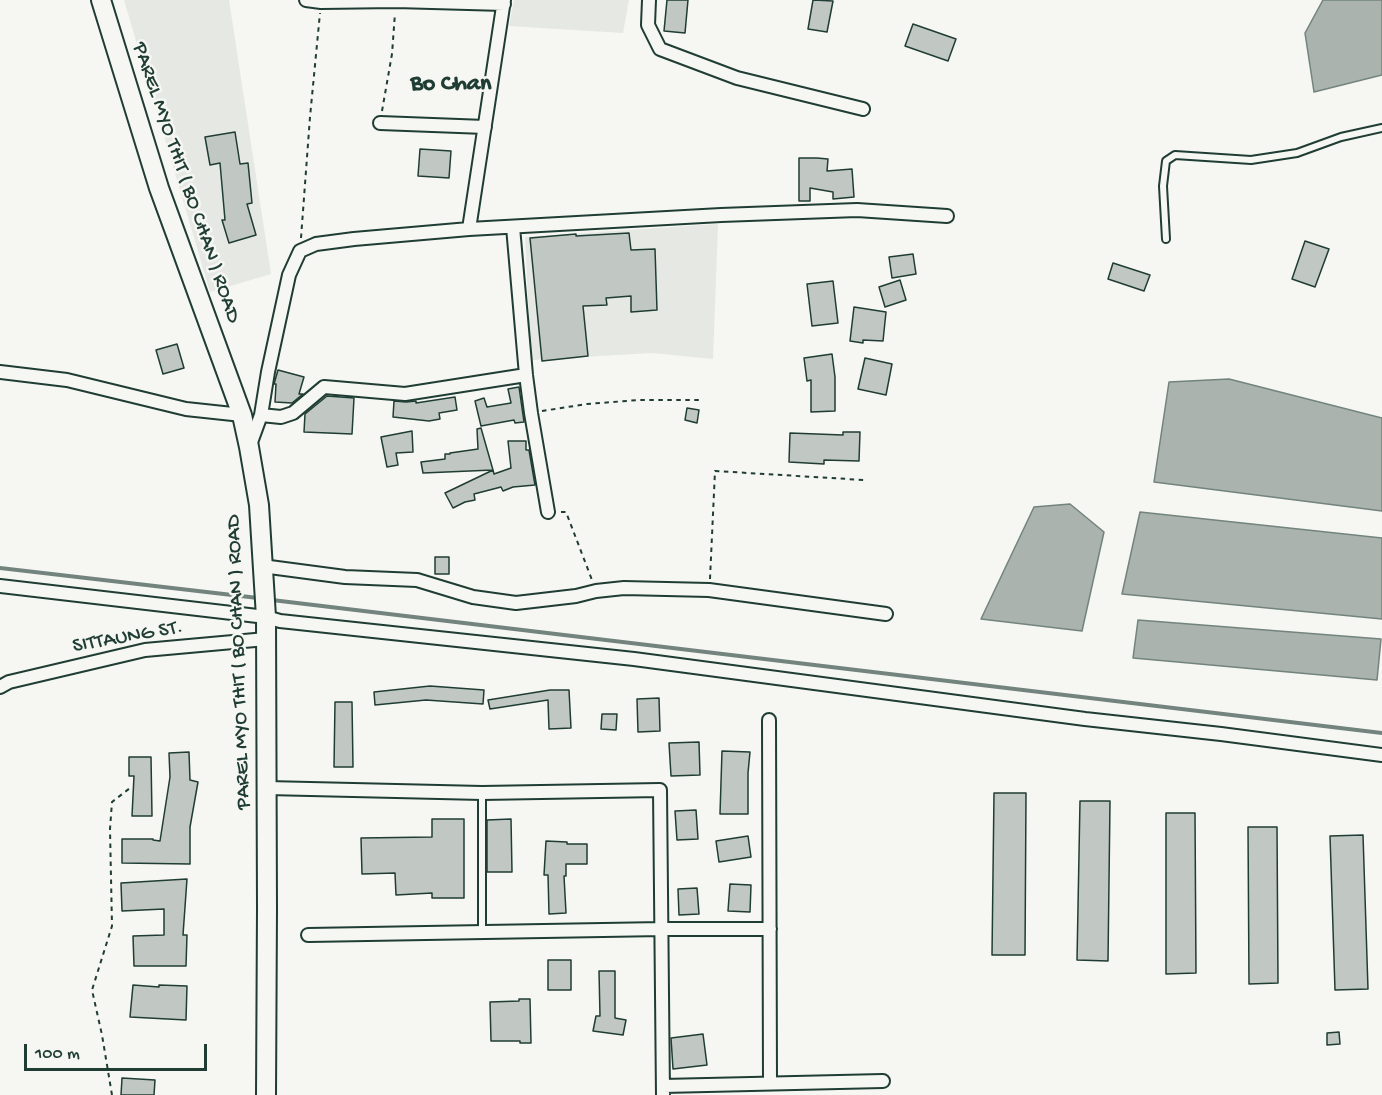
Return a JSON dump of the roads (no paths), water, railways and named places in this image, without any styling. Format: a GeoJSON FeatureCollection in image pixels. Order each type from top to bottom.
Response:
{"type":"FeatureCollection","features":[{"type":"Feature","properties":{"kind":"street","name":"PAREL MYO THIT ( BO CHAN ) ROAD"},"geometry":{"type":"LineString","coordinates":[[101,0],[159,188],[242,415],[259,505],[266,617],[266,1095]]}},
{"type":"Feature","properties":{"kind":"street"},"geometry":{"type":"LineString","coordinates":[[306,0],[321,2],[504,2],[469,230]]}},
{"type":"Feature","properties":{"kind":"street"},"geometry":{"type":"LineString","coordinates":[[649,0],[648,25],[660,49],[737,78],[863,109]]}},
{"type":"Feature","properties":{"kind":"street"},"geometry":{"type":"LineString","coordinates":[[380,123],[485,127]]}},
{"type":"Feature","properties":{"kind":"street"},"geometry":{"type":"LineString","coordinates":[[249,447],[261,415],[289,275],[300,251],[316,244],[469,230],[721,215],[857,210],[947,216]]}},
{"type":"Feature","properties":{"kind":"street"},"geometry":{"type":"LineString","coordinates":[[513,227],[526,375],[548,512]]}},
{"type":"Feature","properties":{"kind":"street"},"geometry":{"type":"LineString","coordinates":[[0,372],[67,380],[186,409],[242,415]]}},
{"type":"Feature","properties":{"kind":"street"},"geometry":{"type":"LineString","coordinates":[[261,415],[281,417],[293,413],[324,387],[405,394],[526,375]]}},
{"type":"Feature","properties":{"kind":"street"},"geometry":{"type":"LineString","coordinates":[[262,566],[345,577],[417,580],[473,597],[516,603],[624,588],[710,590],[886,614]]}},
{"type":"Feature","properties":{"kind":"street"},"geometry":{"type":"LineString","coordinates":[[0,586],[266,617],[280,621],[307,622],[634,659],[1085,719],[1382,755]]}},
{"type":"Feature","properties":{"kind":"street","name":"SITTAUNG ST."},"geometry":{"type":"LineString","coordinates":[[0,687],[9,682],[145,650],[266,639]]}},
{"type":"Feature","properties":{"kind":"street"},"geometry":{"type":"LineString","coordinates":[[770,720],[770,1083]]}},
{"type":"Feature","properties":{"kind":"street"},"geometry":{"type":"LineString","coordinates":[[267,788],[482,793],[660,790],[663,1090],[770,1083],[883,1081]]}},
{"type":"Feature","properties":{"kind":"street"},"geometry":{"type":"LineString","coordinates":[[308,935],[770,929]]}},
{"type":"Feature","properties":{"kind":"lane"},"geometry":{"type":"LineString","coordinates":[[1166,238],[1163,186],[1166,161],[1175,155],[1251,160],[1297,153],[1341,137],[1382,128]]}},
{"type":"Feature","properties":{"kind":"lane"},"geometry":{"type":"LineString","coordinates":[[482,793],[482,932]]}},
{"type":"Feature","properties":{"kind":"waterway"},"geometry":{"type":"LineString","coordinates":[[0,568],[258,598]]}},
{"type":"Feature","properties":{"kind":"waterway"},"geometry":{"type":"LineString","coordinates":[[272,600],[1382,733]]}},
{"type":"Feature","properties":{"kind":"district","name":"Bo Chan"},"geometry":{"type":"Point","coordinates":[451,85]}}]}
